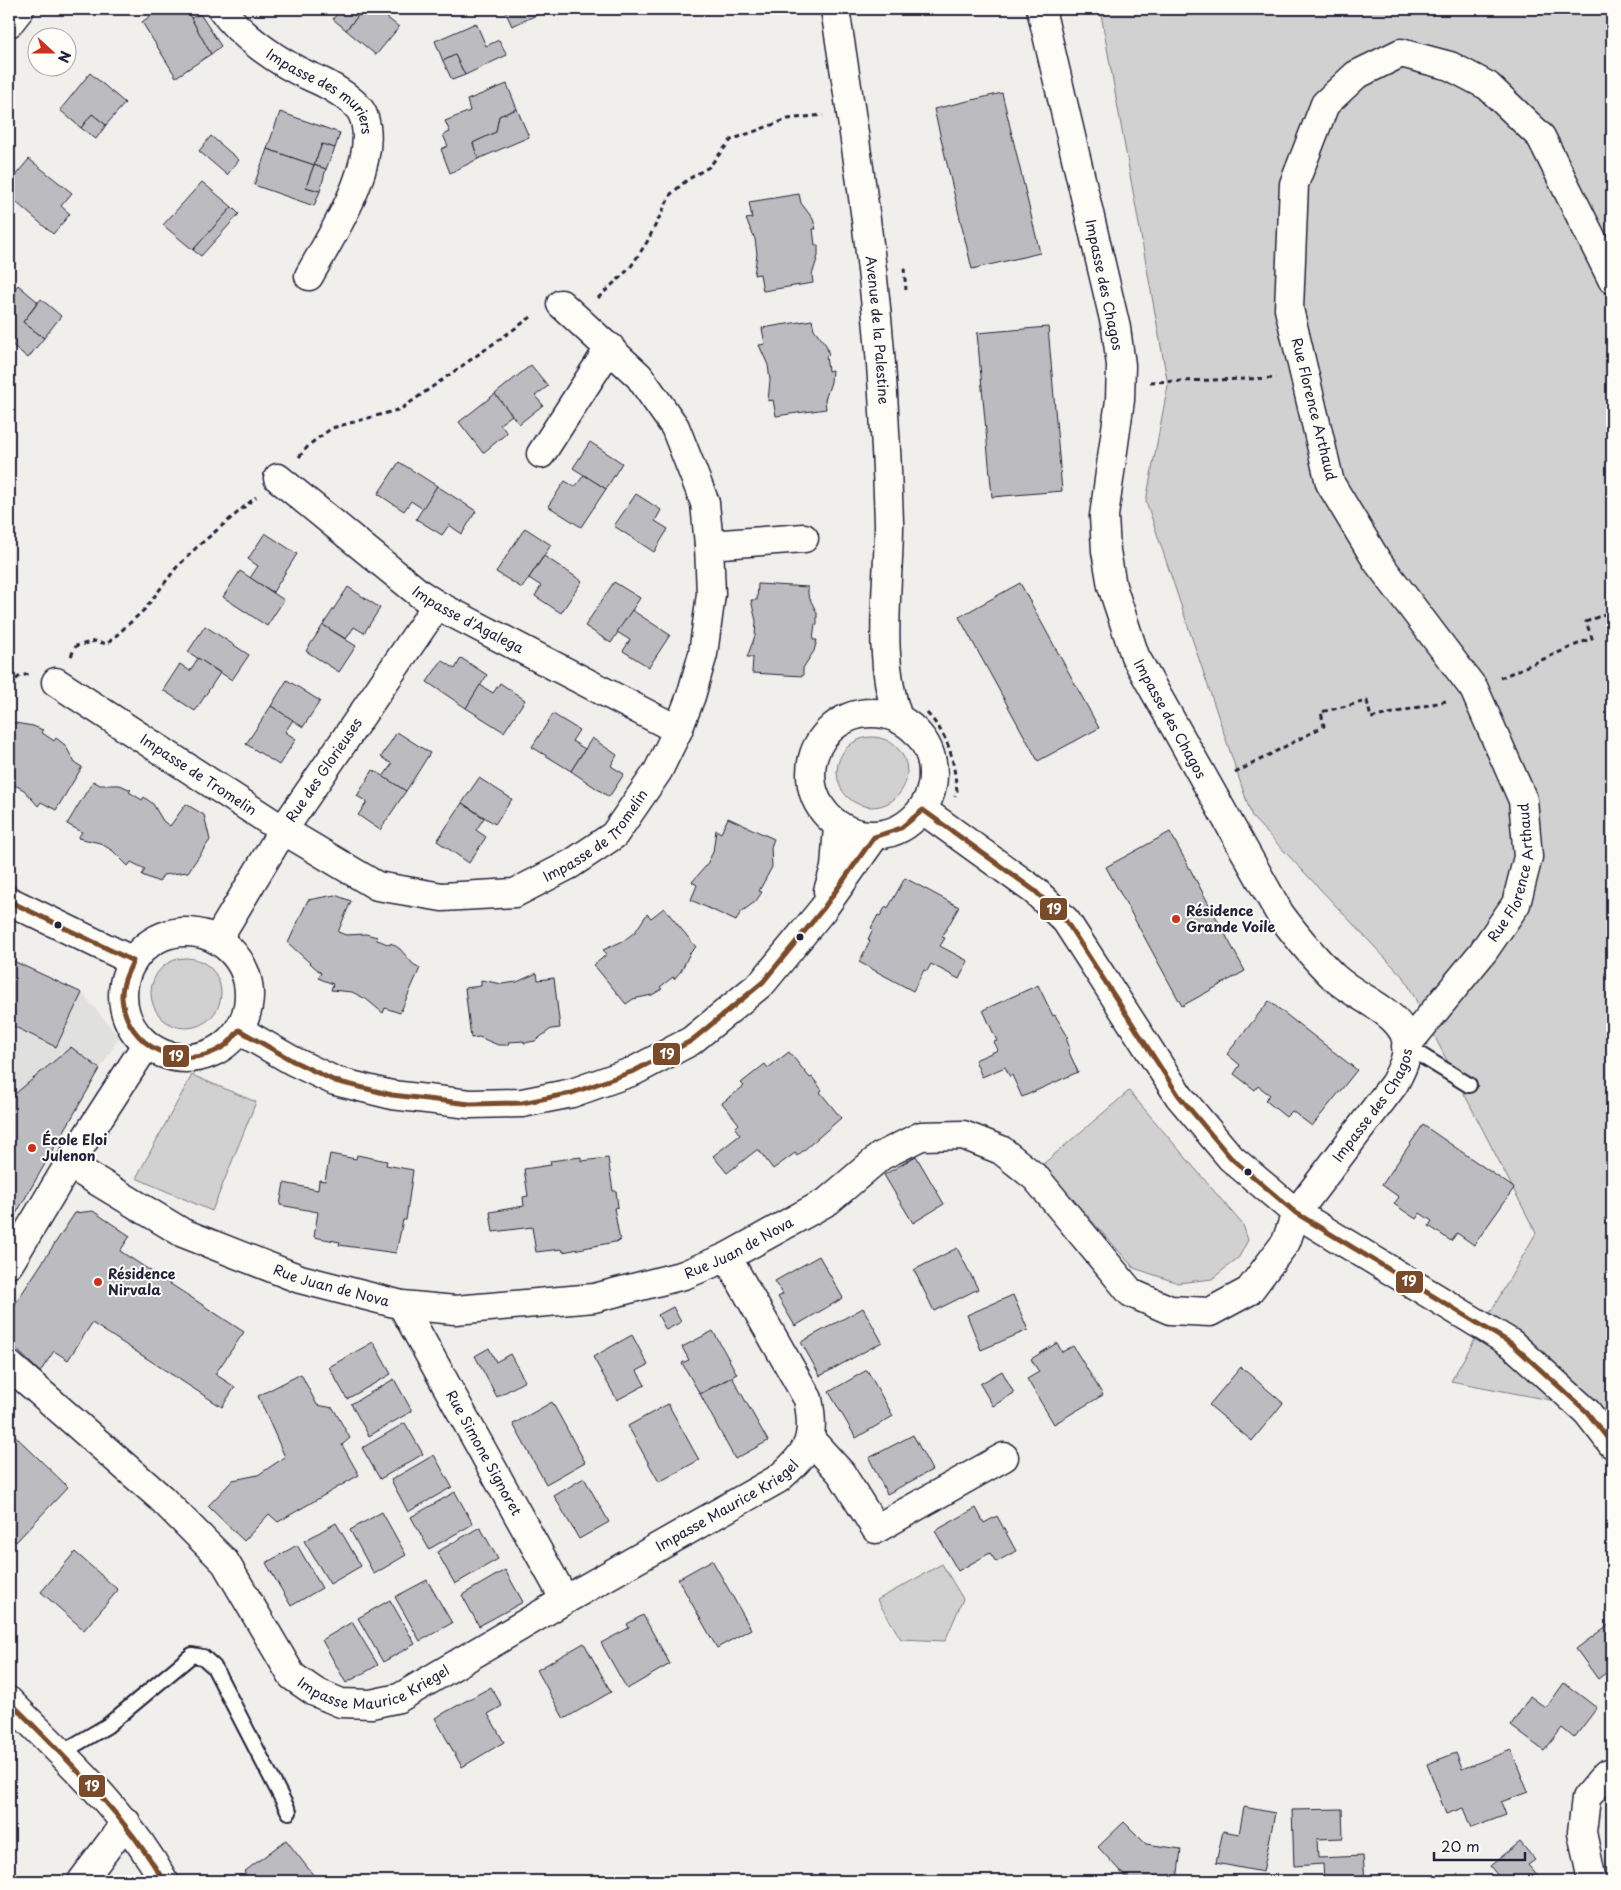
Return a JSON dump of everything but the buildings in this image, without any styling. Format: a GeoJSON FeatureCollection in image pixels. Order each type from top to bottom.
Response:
{"type":"FeatureCollection","features":[{"type":"Feature","properties":{"kind":"street"},"geometry":{"type":"LineString","coordinates":[[9,23],[20,9]]}},
{"type":"Feature","properties":{"kind":"street","name":"Impasse des muriers"},"geometry":{"type":"LineString","coordinates":[[222,9],[226,15],[274,58],[332,87],[362,113],[366,138],[365,153],[358,180],[342,215],[309,276]]}},
{"type":"Feature","properties":{"kind":"street","name":"Avenue de la Palestine"},"geometry":{"type":"LineString","coordinates":[[835,9],[864,194],[885,430],[889,523],[884,654],[891,700],[898,718]]}},
{"type":"Feature","properties":{"kind":"street","name":"Impasse des Chagos"},"geometry":{"type":"LineString","coordinates":[[1041,9],[1116,328],[1121,365],[1120,400],[1104,516],[1106,551],[1112,586],[1135,656],[1280,914],[1306,948],[1337,979],[1394,1020],[1404,1035],[1406,1046],[1403,1068],[1394,1084],[1296,1213]]}},
{"type":"Feature","properties":{"kind":"street","name":"Rue Florence Arthaud"},"geometry":{"type":"LineString","coordinates":[[1406,1046],[1483,952],[1516,904],[1528,857],[1523,800],[1475,691],[1377,561],[1330,483],[1289,309],[1294,184],[1325,104],[1356,75],[1401,53],[1450,66],[1488,86],[1541,137],[1612,279]]}},
{"type":"Feature","properties":{"kind":"street","name":"Impasse de Tromelin"},"geometry":{"type":"LineString","coordinates":[[56,682],[283,830],[377,886],[442,897],[515,893],[571,864],[614,835],[658,771],[678,730],[703,654],[711,594],[705,503],[675,427],[639,376],[610,347],[561,304]]}},
{"type":"Feature","properties":{"kind":"street"},"geometry":{"type":"LineString","coordinates":[[541,454],[610,347]]}},
{"type":"Feature","properties":{"kind":"street","name":"Impasse d'Agalega"},"geometry":{"type":"LineString","coordinates":[[278,478],[413,588],[437,605],[678,730]]}},
{"type":"Feature","properties":{"kind":"street"},"geometry":{"type":"LineString","coordinates":[[709,545],[804,538]]}},
{"type":"Feature","properties":{"kind":"street","name":"Rue des Glorieuses"},"geometry":{"type":"LineString","coordinates":[[217,940],[283,830],[437,605]]}},
{"type":"Feature","properties":{"kind":"street","name":"Avenue de la Palestine"},"geometry":{"type":"LineString","coordinates":[[865,713],[874,695],[884,654]]}},
{"type":"Feature","properties":{"kind":"street"},"geometry":{"type":"LineString","coordinates":[[865,713],[878,713],[898,718],[913,728],[925,741],[932,758],[934,776],[931,793],[923,810],[908,825],[889,834],[874,837],[852,833],[838,826],[824,813],[815,796],[811,778],[813,759],[820,742],[832,727],[849,717],[865,713]]}},
{"type":"Feature","properties":{"kind":"street"},"geometry":{"type":"LineString","coordinates":[[923,810],[1036,891],[1066,921],[1179,1096],[1231,1158],[1296,1213],[1512,1344],[1587,1412],[1612,1444]]}},
{"type":"Feature","properties":{"kind":"street"},"geometry":{"type":"LineString","coordinates":[[823,909],[835,868],[838,826]]}},
{"type":"Feature","properties":{"kind":"street"},"geometry":{"type":"LineString","coordinates":[[239,1030],[293,1061],[335,1081],[392,1095],[470,1104],[522,1104],[572,1093],[634,1071],[691,1041],[763,982],[823,909],[860,854],[874,837]]}},
{"type":"Feature","properties":{"kind":"street"},"geometry":{"type":"LineString","coordinates":[[9,901],[133,961]]}},
{"type":"Feature","properties":{"kind":"street"},"geometry":{"type":"LineString","coordinates":[[180,932],[199,933],[217,940],[233,953],[246,977],[249,991],[247,1011],[239,1030],[225,1046],[206,1056],[185,1059],[165,1055],[146,1045],[134,1032],[122,996],[125,978],[133,961],[145,946],[171,934],[180,932]]}},
{"type":"Feature","properties":{"kind":"street"},"geometry":{"type":"LineString","coordinates":[[9,1264],[69,1164],[146,1045]]}},
{"type":"Feature","properties":{"kind":"street","name":"Rue Juan de Nova"},"geometry":{"type":"LineString","coordinates":[[69,1164],[183,1234],[300,1279],[402,1304],[455,1310],[594,1298],[684,1275],[727,1257],[828,1201],[882,1156],[921,1136],[963,1135],[1002,1150],[1036,1178],[1131,1292],[1170,1310],[1210,1312],[1249,1291],[1286,1242],[1296,1213]]}},
{"type":"Feature","properties":{"kind":"street"},"geometry":{"type":"LineString","coordinates":[[727,1257],[808,1399],[812,1419],[811,1440],[841,1473],[876,1529],[1004,1457]]}},
{"type":"Feature","properties":{"kind":"street","name":"Rue Simone Signoret"},"geometry":{"type":"LineString","coordinates":[[402,1304],[565,1600]]}},
{"type":"Feature","properties":{"kind":"street","name":"Impasse Maurice Kriegel"},"geometry":{"type":"LineString","coordinates":[[9,1365],[161,1498],[225,1562],[292,1676],[315,1692],[342,1703],[371,1704],[399,1698],[565,1600],[778,1479],[796,1464],[811,1440]]}},
{"type":"Feature","properties":{"kind":"street"},"geometry":{"type":"LineString","coordinates":[[9,1701],[92,1783],[126,1822],[146,1849],[164,1881]]}},
{"type":"Feature","properties":{"kind":"street"},"geometry":{"type":"LineString","coordinates":[[1592,1881],[1582,1832],[1586,1798],[1606,1774],[1612,1772]]}},
{"type":"Feature","properties":{"kind":"street"},"geometry":{"type":"LineString","coordinates":[[82,1881],[126,1822]]}},
{"type":"Feature","properties":{"kind":"lane"},"geometry":{"type":"LineString","coordinates":[[1406,1046],[1469,1085]]}},
{"type":"Feature","properties":{"kind":"lane"},"geometry":{"type":"LineString","coordinates":[[61,1753],[107,1726],[192,1655],[203,1656],[214,1667],[289,1812]]}},
{"type":"Feature","properties":{"kind":"path"},"geometry":{"type":"LineString","coordinates":[[9,685],[20,676],[34,674],[56,682],[76,646],[95,641],[107,644],[145,609],[176,568],[197,547],[278,478],[310,444],[332,428],[401,409],[424,394],[437,382],[519,327],[554,299],[561,304],[576,293],[590,306],[630,268],[647,242],[671,194],[687,180],[709,167],[731,140],[788,118],[851,112]]}},
{"type":"Feature","properties":{"kind":"path"},"geometry":{"type":"LineString","coordinates":[[1120,383],[1305,377]]}},
{"type":"Feature","properties":{"kind":"path"},"geometry":{"type":"LineString","coordinates":[[1208,788],[1324,726],[1321,712],[1367,701],[1371,718],[1475,691],[1592,638],[1586,622],[1612,611]]}},
{"type":"Feature","properties":{"kind":"shaded area"},"geometry":{"type":"Polygon","coordinates":[[[1100,9],[1612,9],[1612,1412],[1451,1381],[1536,1233],[1405,979],[1252,817],[1146,501],[1168,385],[1100,9]]]}},
{"type":"Feature","properties":{"kind":"shaded area"},"geometry":{"type":"Polygon","coordinates":[[[879,737],[892,743],[901,752],[905,758],[907,772],[905,786],[897,797],[886,805],[865,807],[858,805],[847,797],[839,786],[837,765],[839,758],[847,747],[858,739],[879,737]]]}},
{"type":"Feature","properties":{"kind":"shaded area"},"geometry":{"type":"Polygon","coordinates":[[[193,958],[206,964],[215,973],[219,979],[221,993],[219,1007],[211,1018],[200,1026],[179,1028],[172,1026],[161,1018],[153,1007],[151,986],[153,979],[161,968],[172,960],[193,958]]]}},
{"type":"Feature","properties":{"kind":"shaded area","name":"École Eloi Julenon"},"geometry":{"type":"Polygon","coordinates":[[[9,959],[82,993],[119,1037],[9,1226],[9,959]]]}},
{"type":"Feature","properties":{"kind":"shaded area"},"geometry":{"type":"Polygon","coordinates":[[[192,1075],[256,1102],[212,1211],[136,1178],[192,1075]]]}},
{"type":"Feature","properties":{"kind":"shaded area"},"geometry":{"type":"Polygon","coordinates":[[[1129,1091],[1243,1225],[1248,1240],[1239,1257],[1212,1279],[1178,1283],[1134,1268],[1042,1165],[1129,1091]]]}},
{"type":"Feature","properties":{"kind":"shaded area"},"geometry":{"type":"Polygon","coordinates":[[[942,1564],[963,1599],[945,1641],[901,1639],[877,1600],[942,1564]]]}},
{"type":"Feature","properties":{"kind":"transit line","name":"19"},"geometry":{"type":"LineString","coordinates":[[9,901],[133,961],[123,988],[122,998],[126,1015],[134,1030],[145,1042],[159,1051],[174,1056],[190,1057],[207,1054],[225,1045],[239,1030],[293,1061],[335,1081],[392,1095],[470,1104],[522,1103],[572,1093],[634,1071],[691,1041],[763,982],[823,909],[874,837],[901,828],[923,810],[1035,891],[1066,921],[1179,1096],[1231,1158],[1296,1213],[1512,1344],[1587,1412],[1612,1444]]}},
{"type":"Feature","properties":{"kind":"transit line","name":"19"},"geometry":{"type":"LineString","coordinates":[[9,1701],[112,1809],[148,1856],[164,1881]]}},
{"type":"Feature","properties":{"kind":"place","name":"Résidence Grande Voile"},"geometry":{"type":"Point","coordinates":[1176,919]}},
{"type":"Feature","properties":{"kind":"place","name":"École Eloi Julenon"},"geometry":{"type":"Point","coordinates":[32,1148]}},
{"type":"Feature","properties":{"kind":"place","name":"Résidence Nirvala"},"geometry":{"type":"Point","coordinates":[98,1282]}}]}
